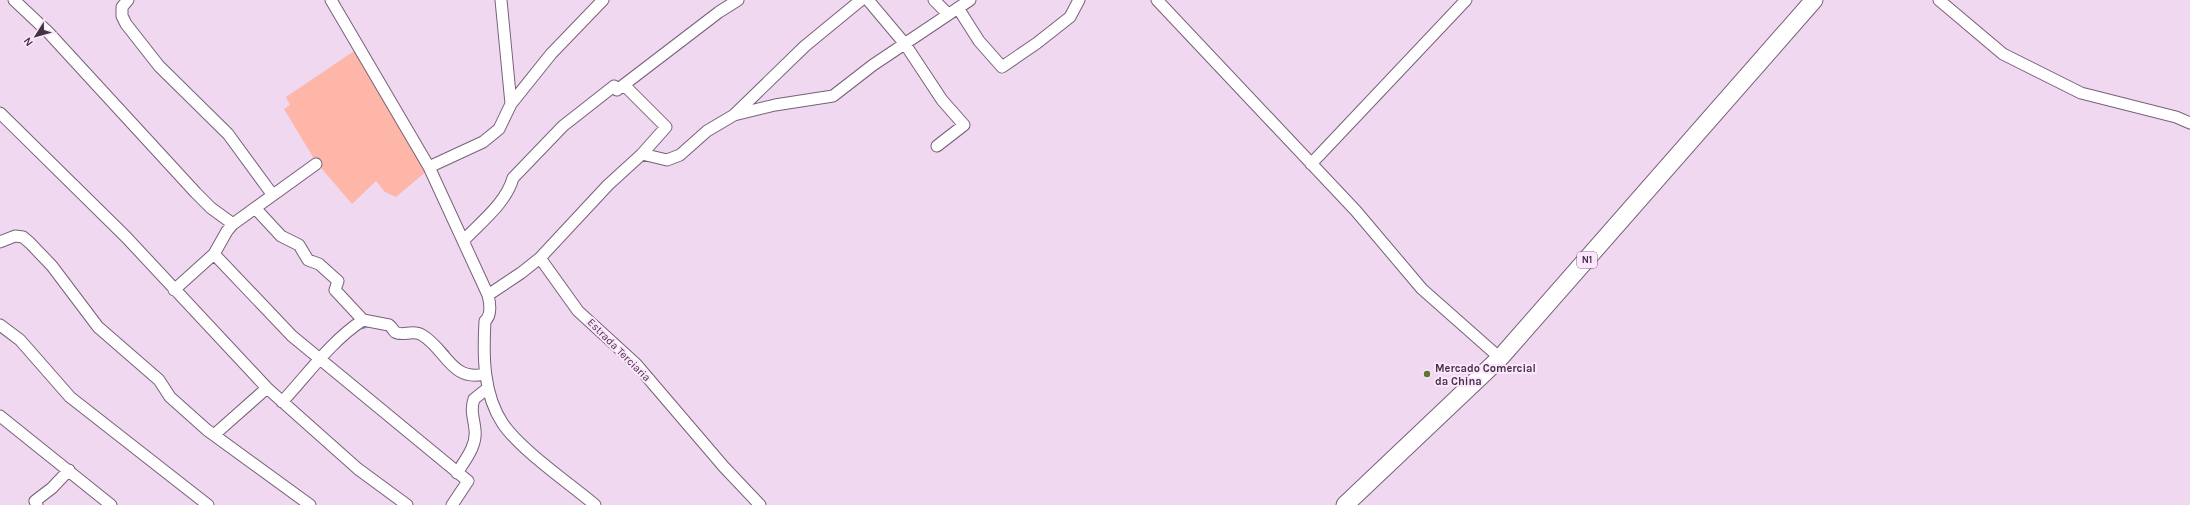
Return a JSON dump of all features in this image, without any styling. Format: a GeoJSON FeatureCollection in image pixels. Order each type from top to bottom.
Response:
{"type":"FeatureCollection","features":[{"type":"Feature","properties":{"kind":"highway","name":"N1"},"geometry":{"type":"LineString","coordinates":[[1345,505],[1385,469],[1500,358],[1814,0]]}},
{"type":"Feature","properties":{"kind":"street"},"geometry":{"type":"LineString","coordinates":[[14,0],[48,32],[196,193],[211,208],[233,224]]}},
{"type":"Feature","properties":{"kind":"street"},"geometry":{"type":"LineString","coordinates":[[128,0],[122,7],[122,16],[142,45],[186,94],[228,134],[272,194]]}},
{"type":"Feature","properties":{"kind":"street"},"geometry":{"type":"LineString","coordinates":[[331,0],[429,167],[488,294],[490,304],[488,318],[485,321],[485,374],[488,388],[498,415],[512,435],[595,505]]}},
{"type":"Feature","properties":{"kind":"street"},"geometry":{"type":"LineString","coordinates":[[501,0],[511,104]]}},
{"type":"Feature","properties":{"kind":"street"},"geometry":{"type":"LineString","coordinates":[[429,167],[483,142],[499,129],[511,104],[551,54],[603,0]]}},
{"type":"Feature","properties":{"kind":"street"},"geometry":{"type":"LineString","coordinates":[[464,240],[493,210],[510,188],[513,178],[563,126],[614,86],[617,90],[624,85],[724,4],[738,0]]}},
{"type":"Feature","properties":{"kind":"street"},"geometry":{"type":"LineString","coordinates":[[642,154],[667,160],[680,155],[707,131],[734,115],[805,46],[861,0]]}},
{"type":"Feature","properties":{"kind":"street"},"geometry":{"type":"LineString","coordinates":[[868,0],[904,44],[934,90],[964,125],[937,146]]}},
{"type":"Feature","properties":{"kind":"street"},"geometry":{"type":"LineString","coordinates":[[934,0],[948,14]]}},
{"type":"Feature","properties":{"kind":"street"},"geometry":{"type":"LineString","coordinates":[[734,115],[775,105],[833,96],[904,44],[970,0]]}},
{"type":"Feature","properties":{"kind":"street"},"geometry":{"type":"LineString","coordinates":[[958,8],[979,41],[1002,67],[1031,48],[1070,17],[1079,0]]}},
{"type":"Feature","properties":{"kind":"street"},"geometry":{"type":"LineString","coordinates":[[1157,0],[1356,211],[1422,289],[1500,358]]}},
{"type":"Feature","properties":{"kind":"street"},"geometry":{"type":"LineString","coordinates":[[1311,164],[1466,0]]}},
{"type":"Feature","properties":{"kind":"street"},"geometry":{"type":"LineString","coordinates":[[1939,0],[2003,54],[2081,93],[2176,117],[2190,123]]}},
{"type":"Feature","properties":{"kind":"street"},"geometry":{"type":"LineString","coordinates":[[488,294],[521,273],[540,258],[608,185],[642,154],[666,127],[624,85]]}},
{"type":"Feature","properties":{"kind":"street"},"geometry":{"type":"LineString","coordinates":[[0,113],[126,237],[267,388],[358,469],[407,505]]}},
{"type":"Feature","properties":{"kind":"street"},"geometry":{"type":"LineString","coordinates":[[174,290],[214,254],[227,231],[233,224],[272,194],[316,164]]}},
{"type":"Feature","properties":{"kind":"street"},"geometry":{"type":"LineString","coordinates":[[255,208],[280,236],[299,245],[308,260],[320,264],[338,281],[335,290],[338,295],[363,320],[389,325],[398,333],[415,331],[432,342],[448,364],[468,375],[476,376],[485,374]]}},
{"type":"Feature","properties":{"kind":"street"},"geometry":{"type":"LineString","coordinates":[[0,242],[15,236],[23,237],[52,266],[101,331],[159,380],[170,397],[181,408],[310,505]]}},
{"type":"Feature","properties":{"kind":"street"},"geometry":{"type":"LineString","coordinates":[[214,254],[292,336],[468,481],[452,505]]}},
{"type":"Feature","properties":{"kind":"street","name":"Estrada Terciaria"},"geometry":{"type":"LineString","coordinates":[[540,258],[578,311],[636,364],[724,467],[760,505]]}},
{"type":"Feature","properties":{"kind":"street"},"geometry":{"type":"LineString","coordinates":[[282,402],[349,329],[363,320]]}},
{"type":"Feature","properties":{"kind":"street"},"geometry":{"type":"LineString","coordinates":[[0,325],[5,332],[20,340],[35,355],[70,397],[208,505]]}},
{"type":"Feature","properties":{"kind":"street"},"geometry":{"type":"LineString","coordinates":[[215,434],[267,388]]}},
{"type":"Feature","properties":{"kind":"street"},"geometry":{"type":"LineString","coordinates":[[457,473],[470,452],[475,438],[471,407],[474,399],[488,388]]}},
{"type":"Feature","properties":{"kind":"street"},"geometry":{"type":"LineString","coordinates":[[0,416],[111,505]]}},
{"type":"Feature","properties":{"kind":"street"},"geometry":{"type":"LineString","coordinates":[[37,505],[35,501],[52,488],[69,470]]}},
{"type":"Feature","properties":{"kind":"shaded area"},"geometry":{"type":"Polygon","coordinates":[[[357,49],[429,169],[396,197],[385,192],[376,181],[352,204],[316,162],[284,109],[290,105],[286,97],[357,49]]]}},
{"type":"Feature","properties":{"kind":"waterway"},"geometry":{"type":"LineString","coordinates":[[362,328],[368,326]]}},
{"type":"Feature","properties":{"kind":"waterway"},"geometry":{"type":"LineString","coordinates":[[438,342],[448,352]]}},
{"type":"Feature","properties":{"kind":"place","name":"Mercado Comercial da China"},"geometry":{"type":"Point","coordinates":[1427,374]}}]}
